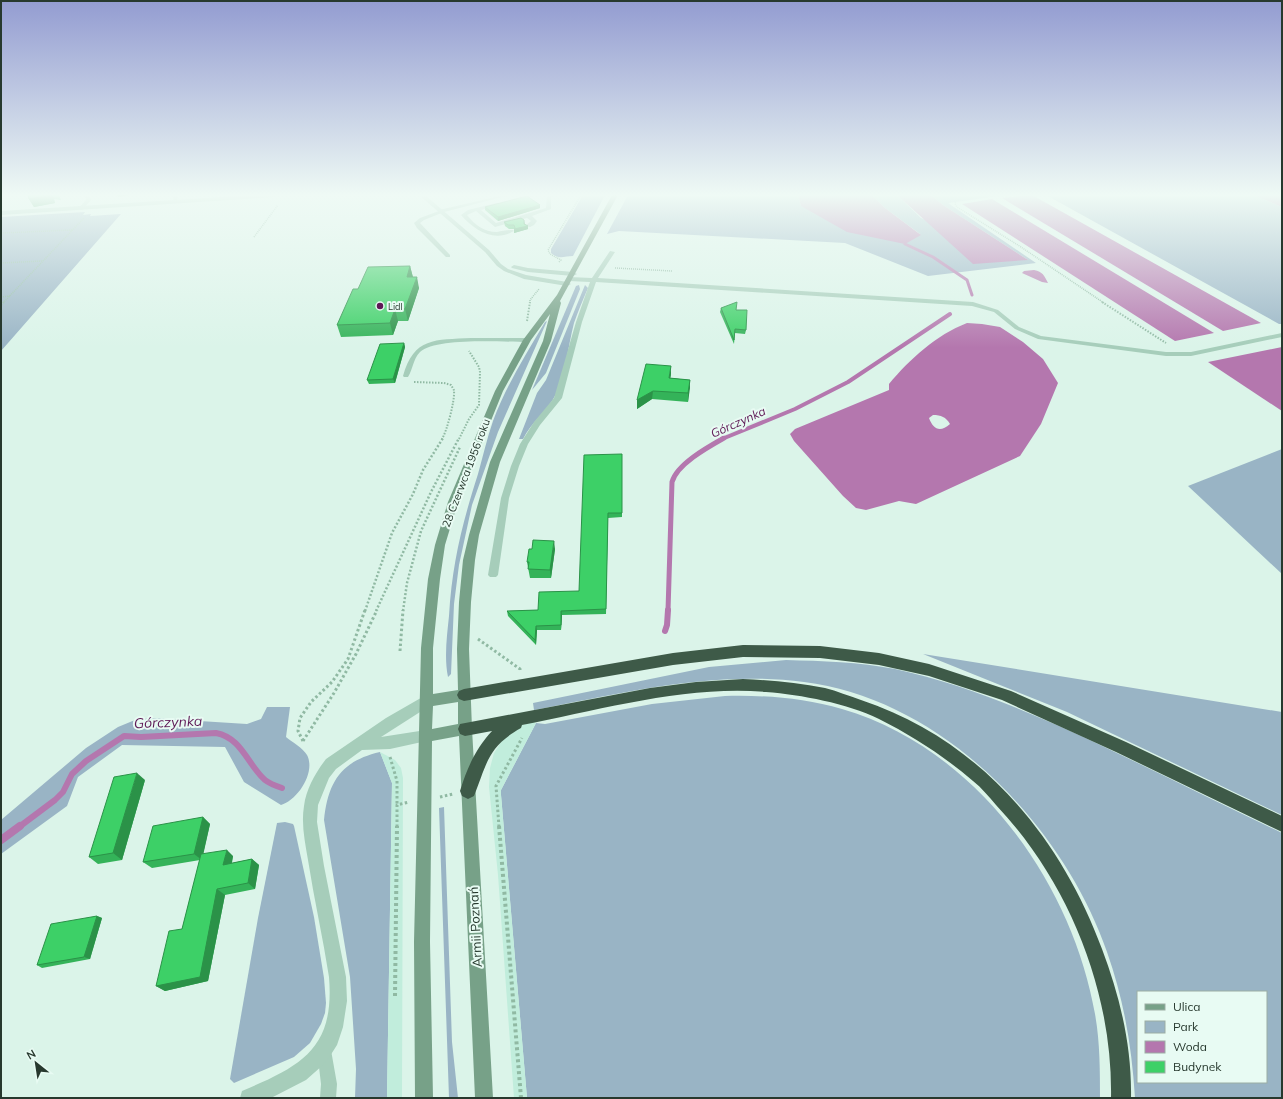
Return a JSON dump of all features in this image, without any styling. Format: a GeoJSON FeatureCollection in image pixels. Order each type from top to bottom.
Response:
{"type":"FeatureCollection","features":[{"type":"Feature","properties":{"kind":"highway"},"geometry":{"type":"LineString","coordinates":[[464,695],[673,659],[743,651],[795,650],[879,659],[929,670],[1006,695],[1114,743],[1282,824]]}},
{"type":"Feature","properties":{"kind":"highway"},"geometry":{"type":"LineString","coordinates":[[465,729],[650,694],[708,687],[764,686],[805,689],[849,700],[884,713],[920,732],[941,745],[995,790],[1034,837],[1060,876],[1082,918],[1095,950],[1110,1000],[1119,1056],[1121,1098]]}},
{"type":"Feature","properties":{"kind":"highway"},"geometry":{"type":"LineString","coordinates":[[468,791],[471,779],[481,756],[492,740],[506,728],[527,718]]}},
{"type":"Feature","properties":{"kind":"main road","name":"28 Czerwca 1956 roku"},"geometry":{"type":"LineString","coordinates":[[426,799],[428,632],[434,579],[446,523],[484,423],[502,384],[527,340],[558,299],[587,246]]}},
{"type":"Feature","properties":{"kind":"main road","name":"28 Czerwca 1956 roku"},"geometry":{"type":"LineString","coordinates":[[467,757],[463,649],[469,560],[474,535],[495,462],[547,341],[558,299]]}},
{"type":"Feature","properties":{"kind":"main road"},"geometry":{"type":"LineString","coordinates":[[426,701],[464,695]]}},
{"type":"Feature","properties":{"kind":"main road"},"geometry":{"type":"LineString","coordinates":[[426,736],[465,729]]}},
{"type":"Feature","properties":{"kind":"main road","name":"Armii Poznań"},"geometry":{"type":"LineString","coordinates":[[467,757],[484,1098]]}},
{"type":"Feature","properties":{"kind":"main road"},"geometry":{"type":"LineString","coordinates":[[424,1098],[422,942],[426,799]]}},
{"type":"Feature","properties":{"kind":"street"},"geometry":{"type":"LineString","coordinates":[[482,246],[500,266],[514,274],[545,281],[569,279]]}},
{"type":"Feature","properties":{"kind":"street"},"geometry":{"type":"LineString","coordinates":[[487,251],[514,267],[550,272],[569,279]]}},
{"type":"Feature","properties":{"kind":"street"},"geometry":{"type":"LineString","coordinates":[[249,1098],[300,1073],[311,1064],[324,1050],[332,1036],[337,1018],[338,1000],[336,970],[310,822],[311,805],[318,784],[331,764],[426,701]]}},
{"type":"Feature","properties":{"kind":"street"},"geometry":{"type":"LineString","coordinates":[[359,744],[390,743],[426,736]]}},
{"type":"Feature","properties":{"kind":"lane"},"geometry":{"type":"LineString","coordinates":[[438,246],[448,256]]}},
{"type":"Feature","properties":{"kind":"lane"},"geometry":{"type":"LineString","coordinates":[[492,575],[505,498],[515,466],[524,444],[558,398],[579,322],[594,280],[612,252]]}},
{"type":"Feature","properties":{"kind":"lane"},"geometry":{"type":"LineString","coordinates":[[569,279],[973,304],[996,311],[1017,328],[1040,338],[1184,355],[1282,335]]}},
{"type":"Feature","properties":{"kind":"lane"},"geometry":{"type":"LineString","coordinates":[[406,376],[411,359],[420,349],[431,345],[457,341],[527,340]]}},
{"type":"Feature","properties":{"kind":"lane"},"geometry":{"type":"LineString","coordinates":[[324,1050],[329,1084],[328,1098]]}},
{"type":"Feature","properties":{"kind":"path"},"geometry":{"type":"LineString","coordinates":[[1,305],[57,246]]}},
{"type":"Feature","properties":{"kind":"path"},"geometry":{"type":"LineString","coordinates":[[550,246],[548,250],[550,254],[562,260],[550,272]]}},
{"type":"Feature","properties":{"kind":"path"},"geometry":{"type":"LineString","coordinates":[[1020,246],[1062,276],[1184,355]]}},
{"type":"Feature","properties":{"kind":"path"},"geometry":{"type":"LineString","coordinates":[[1,263],[43,261]]}},
{"type":"Feature","properties":{"kind":"path"},"geometry":{"type":"LineString","coordinates":[[602,267],[672,272]]}},
{"type":"Feature","properties":{"kind":"path"},"geometry":{"type":"LineString","coordinates":[[1,297],[10,296]]}},
{"type":"Feature","properties":{"kind":"path"},"geometry":{"type":"LineString","coordinates":[[406,376],[417,383],[444,382],[451,385],[454,390],[446,433],[423,470],[413,494],[389,540],[348,659],[332,682],[311,702],[300,718],[298,731],[303,741],[334,693],[356,654],[430,492],[469,419],[479,405],[479,367],[470,351],[457,341]]}},
{"type":"Feature","properties":{"kind":"path"},"geometry":{"type":"LineString","coordinates":[[521,1098],[496,786],[524,734]]}},
{"type":"Feature","properties":{"kind":"path"},"geometry":{"type":"LineString","coordinates":[[389,756],[399,781],[397,805],[395,996]]}},
{"type":"Feature","properties":{"kind":"path"},"geometry":{"type":"LineString","coordinates":[[397,805],[496,786]]}},
{"type":"Feature","properties":{"kind":"green space"},"geometry":{"type":"Polygon","coordinates":[[[1,246],[93,246],[1,351],[1,246]]]}},
{"type":"Feature","properties":{"kind":"green space"},"geometry":{"type":"Polygon","coordinates":[[[553,246],[578,246],[573,256],[557,256],[551,253],[553,246]]]}},
{"type":"Feature","properties":{"kind":"green space"},"geometry":{"type":"Polygon","coordinates":[[[853,246],[993,246],[1028,260],[1007,246],[1011,246],[1036,263],[928,276],[853,246]]]}},
{"type":"Feature","properties":{"kind":"green space"},"geometry":{"type":"Polygon","coordinates":[[[1139,246],[1282,246],[1282,324],[1279,324],[1139,246]]]}},
{"type":"Feature","properties":{"kind":"green space"},"geometry":{"type":"Polygon","coordinates":[[[579,285],[580,289],[546,373],[532,390],[576,286],[579,285]]]}},
{"type":"Feature","properties":{"kind":"green space"},"geometry":{"type":"Polygon","coordinates":[[[585,285],[588,288],[574,323],[565,368],[556,394],[549,406],[530,427],[523,439],[519,439],[537,393],[546,380],[585,285]]]}},
{"type":"Feature","properties":{"kind":"green space"},"geometry":{"type":"Polygon","coordinates":[[[547,321],[498,432],[472,505],[459,565],[454,604],[451,674],[448,677],[446,646],[450,597],[455,561],[467,510],[498,408],[517,370],[547,321]]]}},
{"type":"Feature","properties":{"kind":"green space"},"geometry":{"type":"Polygon","coordinates":[[[1282,449],[1282,574],[1188,486],[1282,449]]]}},
{"type":"Feature","properties":{"kind":"green space"},"geometry":{"type":"Polygon","coordinates":[[[923,654],[1282,712],[1282,815],[1067,712],[923,654]]]}},
{"type":"Feature","properties":{"kind":"green space"},"geometry":{"type":"Polygon","coordinates":[[[786,660],[840,662],[895,669],[921,675],[971,691],[1021,710],[1118,753],[1282,833],[1282,1098],[1135,1098],[1132,1061],[1123,1006],[1113,970],[1087,905],[1060,859],[1028,815],[991,776],[949,741],[903,714],[855,693],[804,682],[770,679],[702,681],[668,685],[534,710],[533,703],[709,667],[786,660]]]}},
{"type":"Feature","properties":{"kind":"green space"},"geometry":{"type":"Polygon","coordinates":[[[725,696],[784,698],[813,702],[842,709],[890,728],[935,755],[975,788],[1010,827],[1040,870],[1065,916],[1083,965],[1097,1024],[1100,1066],[1100,1098],[527,1098],[501,790],[536,723],[545,724],[652,704],[725,696]]]}},
{"type":"Feature","properties":{"kind":"green space"},"geometry":{"type":"Polygon","coordinates":[[[267,707],[290,707],[286,737],[305,752],[309,762],[309,769],[304,784],[294,797],[287,802],[281,805],[244,782],[225,747],[122,745],[78,777],[67,806],[1,854],[1,820],[86,748],[118,727],[135,720],[152,718],[247,724],[261,719],[267,707]]]}},
{"type":"Feature","properties":{"kind":"green space"},"geometry":{"type":"Polygon","coordinates":[[[380,752],[392,783],[387,1098],[355,1098],[356,1069],[350,977],[324,820],[329,795],[333,784],[339,775],[346,767],[355,761],[380,752]]]}},
{"type":"Feature","properties":{"kind":"green space"},"geometry":{"type":"Polygon","coordinates":[[[444,807],[452,1042],[458,1098],[449,1098],[439,808],[444,807]]]}},
{"type":"Feature","properties":{"kind":"green space"},"geometry":{"type":"Polygon","coordinates":[[[285,822],[293,824],[294,826],[314,917],[324,978],[326,1003],[325,1013],[321,1024],[310,1043],[294,1057],[234,1083],[230,1079],[258,918],[277,823],[285,822]]]}},
{"type":"Feature","properties":{"kind":"shaded area"},"geometry":{"type":"Polygon","coordinates":[[[534,722],[536,723],[501,790],[527,1098],[514,1098],[498,875],[489,787],[490,768],[494,753],[503,739],[522,725],[534,722]]]}},
{"type":"Feature","properties":{"kind":"shaded area"},"geometry":{"type":"Polygon","coordinates":[[[380,752],[395,760],[401,768],[403,778],[402,1098],[387,1098],[392,783],[380,752]]]}},
{"type":"Feature","properties":{"kind":"water"},"geometry":{"type":"Polygon","coordinates":[[[953,246],[1007,246],[1028,260],[973,264],[953,246]]]}},
{"type":"Feature","properties":{"kind":"water"},"geometry":{"type":"Polygon","coordinates":[[[1028,246],[1070,246],[1214,333],[1175,341],[1028,246]]]}},
{"type":"Feature","properties":{"kind":"water"},"geometry":{"type":"Polygon","coordinates":[[[1082,246],[1124,246],[1261,323],[1223,331],[1082,246]]]}},
{"type":"Feature","properties":{"kind":"water"},"geometry":{"type":"Polygon","coordinates":[[[1034,270],[1043,274],[1048,283],[1042,282],[1022,273],[1024,271],[1034,270]]]}},
{"type":"Feature","properties":{"kind":"water"},"geometry":{"type":"Polygon","coordinates":[[[967,323],[1000,327],[1023,342],[1043,359],[1058,383],[1041,424],[1020,456],[916,504],[899,501],[866,510],[856,508],[843,496],[794,441],[790,434],[795,429],[889,390],[889,384],[915,357],[934,341],[967,323]],[[933,415],[929,418],[935,427],[940,429],[950,424],[945,418],[933,415]]]}},
{"type":"Feature","properties":{"kind":"water"},"geometry":{"type":"Polygon","coordinates":[[[1282,347],[1282,411],[1208,362],[1282,347]]]}},
{"type":"Feature","properties":{"kind":"building","name":"Lidl"},"geometry":{"type":"Polygon","coordinates":[[[410,266],[407,277],[417,277],[405,309],[395,309],[390,323],[337,325],[353,289],[358,289],[368,267],[410,266]]]}},
{"type":"Feature","properties":{"kind":"building"},"geometry":{"type":"Polygon","coordinates":[[[737,302],[736,310],[747,310],[746,330],[735,329],[734,340],[721,308],[737,302]]]}},
{"type":"Feature","properties":{"kind":"building"},"geometry":{"type":"Polygon","coordinates":[[[404,343],[393,379],[367,380],[380,344],[404,343]]]}},
{"type":"Feature","properties":{"kind":"building"},"geometry":{"type":"Polygon","coordinates":[[[646,364],[671,366],[669,378],[690,380],[688,393],[653,391],[637,400],[646,364]]]}},
{"type":"Feature","properties":{"kind":"building"},"geometry":{"type":"Polygon","coordinates":[[[622,454],[622,513],[608,513],[606,609],[561,611],[561,625],[536,626],[535,640],[507,611],[538,610],[539,592],[579,591],[584,455],[622,454]]]}},
{"type":"Feature","properties":{"kind":"building"},"geometry":{"type":"Polygon","coordinates":[[[533,540],[554,541],[550,570],[528,569],[529,562],[527,562],[529,549],[532,549],[533,540]]]}},
{"type":"Feature","properties":{"kind":"building"},"geometry":{"type":"Polygon","coordinates":[[[137,773],[113,853],[89,857],[114,777],[137,773]]]}},
{"type":"Feature","properties":{"kind":"building"},"geometry":{"type":"Polygon","coordinates":[[[203,817],[194,854],[143,862],[153,826],[203,817]]]}},
{"type":"Feature","properties":{"kind":"building"},"geometry":{"type":"Polygon","coordinates":[[[227,850],[223,865],[252,859],[248,883],[217,889],[200,977],[156,986],[169,931],[182,929],[201,854],[227,850]]]}},
{"type":"Feature","properties":{"kind":"building"},"geometry":{"type":"Polygon","coordinates":[[[97,916],[84,957],[37,965],[51,924],[97,916]]]}},
{"type":"Feature","properties":{"kind":"waterway","name":"Górczynka"},"geometry":{"type":"LineString","coordinates":[[910,246],[933,257],[967,280],[972,295]]}},
{"type":"Feature","properties":{"kind":"waterway","name":"Górczynka"},"geometry":{"type":"LineString","coordinates":[[723,439],[795,409],[848,382],[950,314]]}},
{"type":"Feature","properties":{"kind":"waterway","name":"Górczynka"},"geometry":{"type":"LineString","coordinates":[[668,611],[672,482],[675,475],[686,463],[702,451],[723,439]]}},
{"type":"Feature","properties":{"kind":"waterway","name":"Górczynka"},"geometry":{"type":"LineString","coordinates":[[665,631],[668,610]]}},
{"type":"Feature","properties":{"kind":"waterway","name":"Górczynka"},"geometry":{"type":"LineString","coordinates":[[19,827],[55,800],[63,792],[72,774],[86,761],[124,736],[141,737],[216,733],[232,740],[244,752],[265,780],[282,788]]}},
{"type":"Feature","properties":{"kind":"waterway","name":"Górczynka"},"geometry":{"type":"LineString","coordinates":[[1,840],[20,826]]}},
{"type":"Feature","properties":{"kind":"place","name":"Lidl"},"geometry":{"type":"Point","coordinates":[380,306]}}]}
